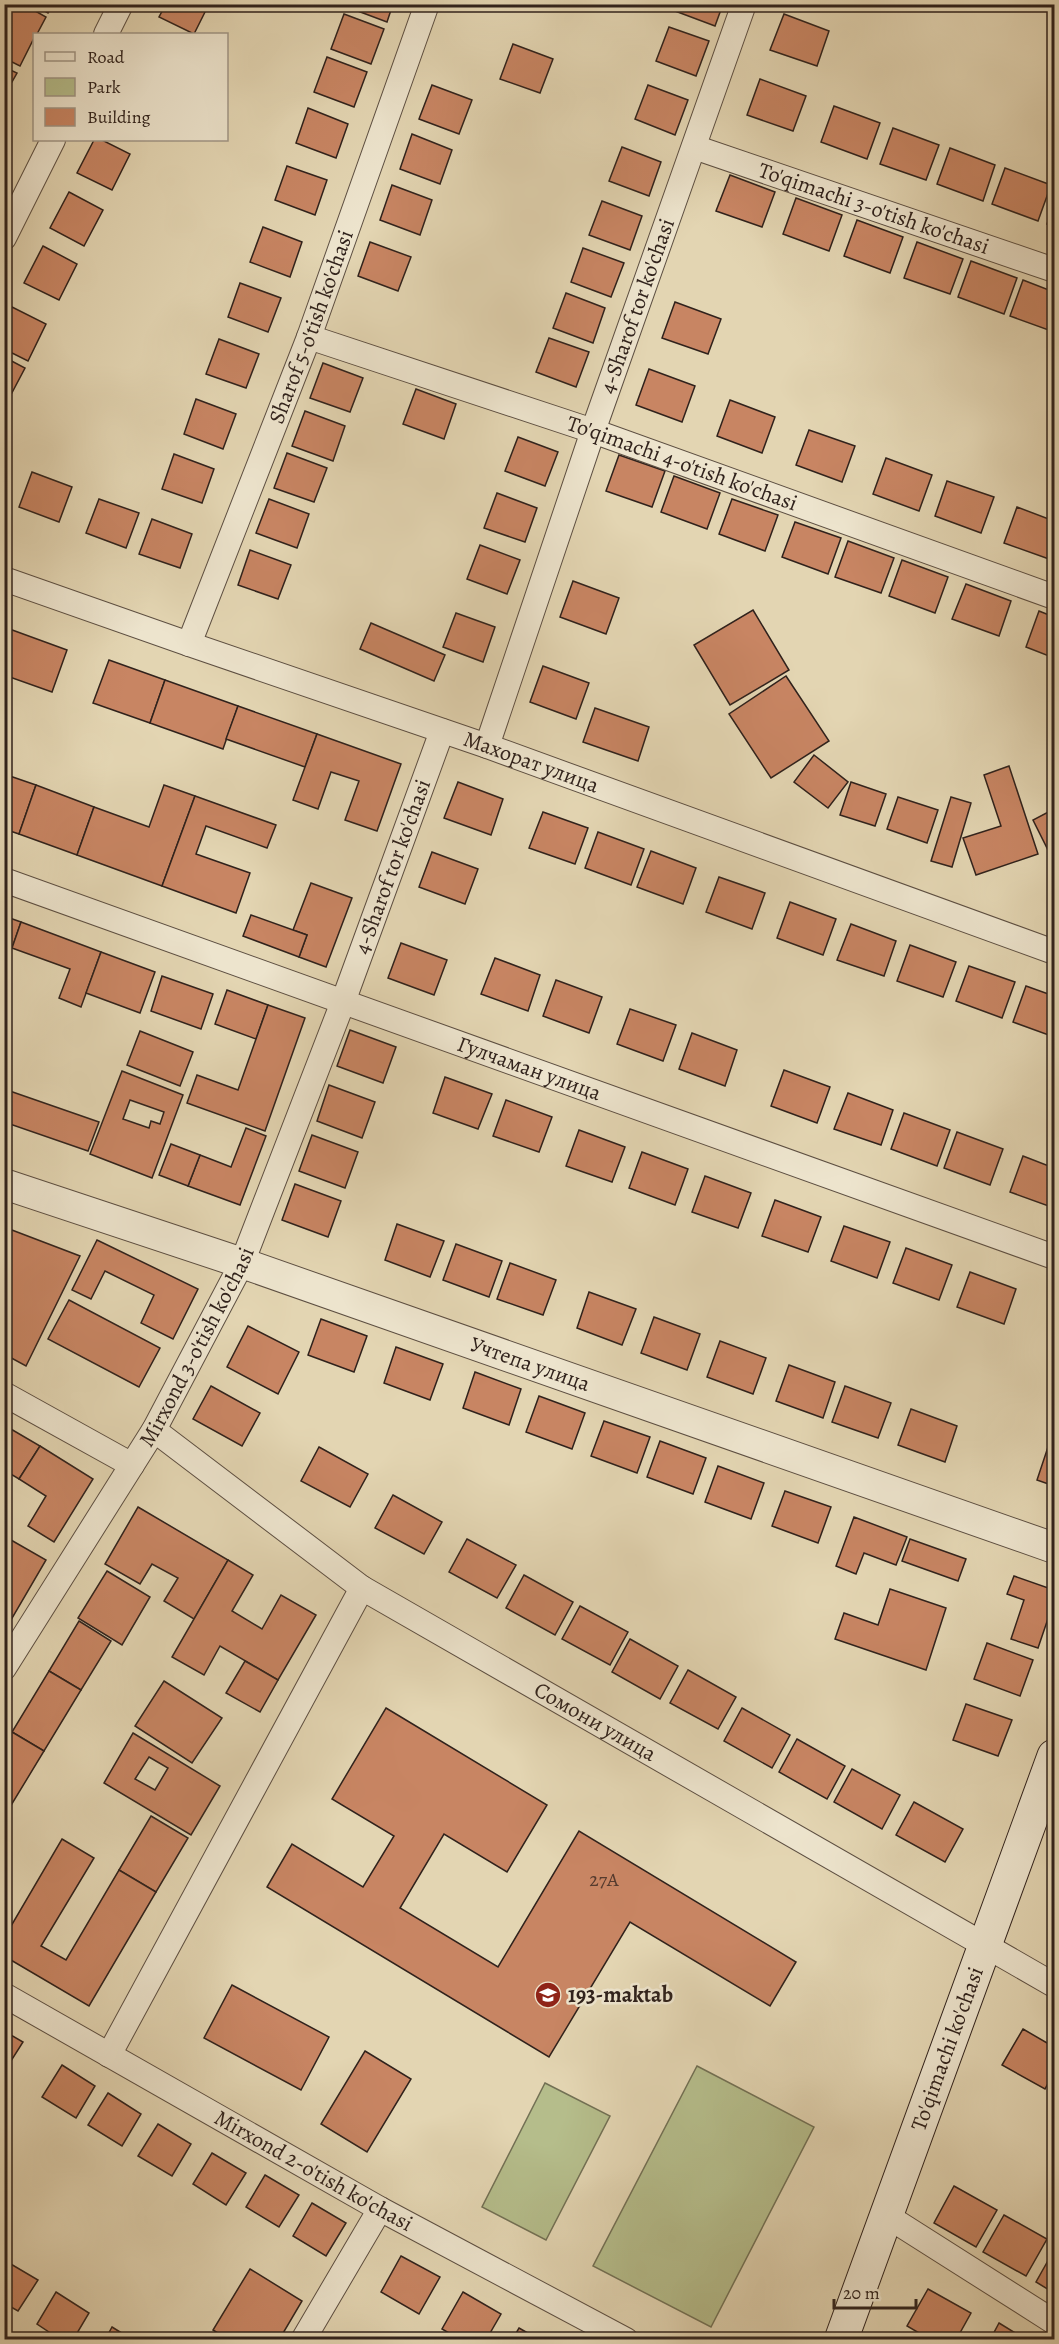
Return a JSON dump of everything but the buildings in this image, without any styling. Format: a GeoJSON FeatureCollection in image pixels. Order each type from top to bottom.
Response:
{"type":"FeatureCollection","features":[{"type":"Feature","properties":{"kind":"main road","name":"To'qimachi ko'chasi"},"geometry":{"type":"LineString","coordinates":[[841,2340],[1054,1756]]}},
{"type":"Feature","properties":{"kind":"street"},"geometry":{"type":"LineString","coordinates":[[106,33],[121,4]]}},
{"type":"Feature","properties":{"kind":"street","name":"Sharof 5-o'tish ko'chasi"},"geometry":{"type":"LineString","coordinates":[[189,644],[309,337],[427,4]]}},
{"type":"Feature","properties":{"kind":"street","name":"4-Sharof tor ko'chasi"},"geometry":{"type":"LineString","coordinates":[[488,746],[593,431],[744,4]]}},
{"type":"Feature","properties":{"kind":"street"},"geometry":{"type":"LineString","coordinates":[[4,238],[52,141]]}},
{"type":"Feature","properties":{"kind":"street","name":"To'qimachi 3-o'tish ko'chasi"},"geometry":{"type":"LineString","coordinates":[[694,147],[1054,270]]}},
{"type":"Feature","properties":{"kind":"street","name":"To'qimachi 4-o'tish ko'chasi"},"geometry":{"type":"LineString","coordinates":[[309,337],[593,431],[1054,597]]}},
{"type":"Feature","properties":{"kind":"street","name":"Махорат улица"},"geometry":{"type":"LineString","coordinates":[[4,579],[488,746],[1054,951]]}},
{"type":"Feature","properties":{"kind":"street","name":"4-Sharof tor ko'chasi"},"geometry":{"type":"LineString","coordinates":[[343,1002],[442,731]]}},
{"type":"Feature","properties":{"kind":"street","name":"Гулчаман улица"},"geometry":{"type":"LineString","coordinates":[[4,880],[1054,1257]]}},
{"type":"Feature","properties":{"kind":"street","name":"Mirxond 3-o'tish ko'chasi"},"geometry":{"type":"LineString","coordinates":[[4,1668],[154,1430],[242,1263],[343,1002]]}},
{"type":"Feature","properties":{"kind":"street","name":"Учтепа улица"},"geometry":{"type":"LineString","coordinates":[[4,1185],[242,1263],[1054,1548]]}},
{"type":"Feature","properties":{"kind":"street"},"geometry":{"type":"LineString","coordinates":[[4,1394],[132,1465]]}},
{"type":"Feature","properties":{"kind":"street","name":"Сомони улица"},"geometry":{"type":"LineString","coordinates":[[154,1430],[362,1588],[1054,1985]]}},
{"type":"Feature","properties":{"kind":"street"},"geometry":{"type":"LineString","coordinates":[[109,2055],[362,1588]]}},
{"type":"Feature","properties":{"kind":"street","name":"Mirxond 2-o'tish ko'chasi"},"geometry":{"type":"LineString","coordinates":[[4,1995],[380,2208],[626,2340]]}},
{"type":"Feature","properties":{"kind":"street"},"geometry":{"type":"LineString","coordinates":[[303,2340],[380,2208]]}},
{"type":"Feature","properties":{"kind":"street"},"geometry":{"type":"LineString","coordinates":[[887,2216],[1054,2322]]}},
{"type":"Feature","properties":{"kind":"green space"},"geometry":{"type":"Polygon","coordinates":[[[697,2066],[814,2127],[711,2327],[593,2266],[697,2066]]]}},
{"type":"Feature","properties":{"kind":"green space"},"geometry":{"type":"Polygon","coordinates":[[[545,2083],[610,2116],[546,2240],[482,2207],[545,2083]]]}},
{"type":"Feature","properties":{"kind":"place","name":"193-maktab"},"geometry":{"type":"Point","coordinates":[548,1995]}}]}
